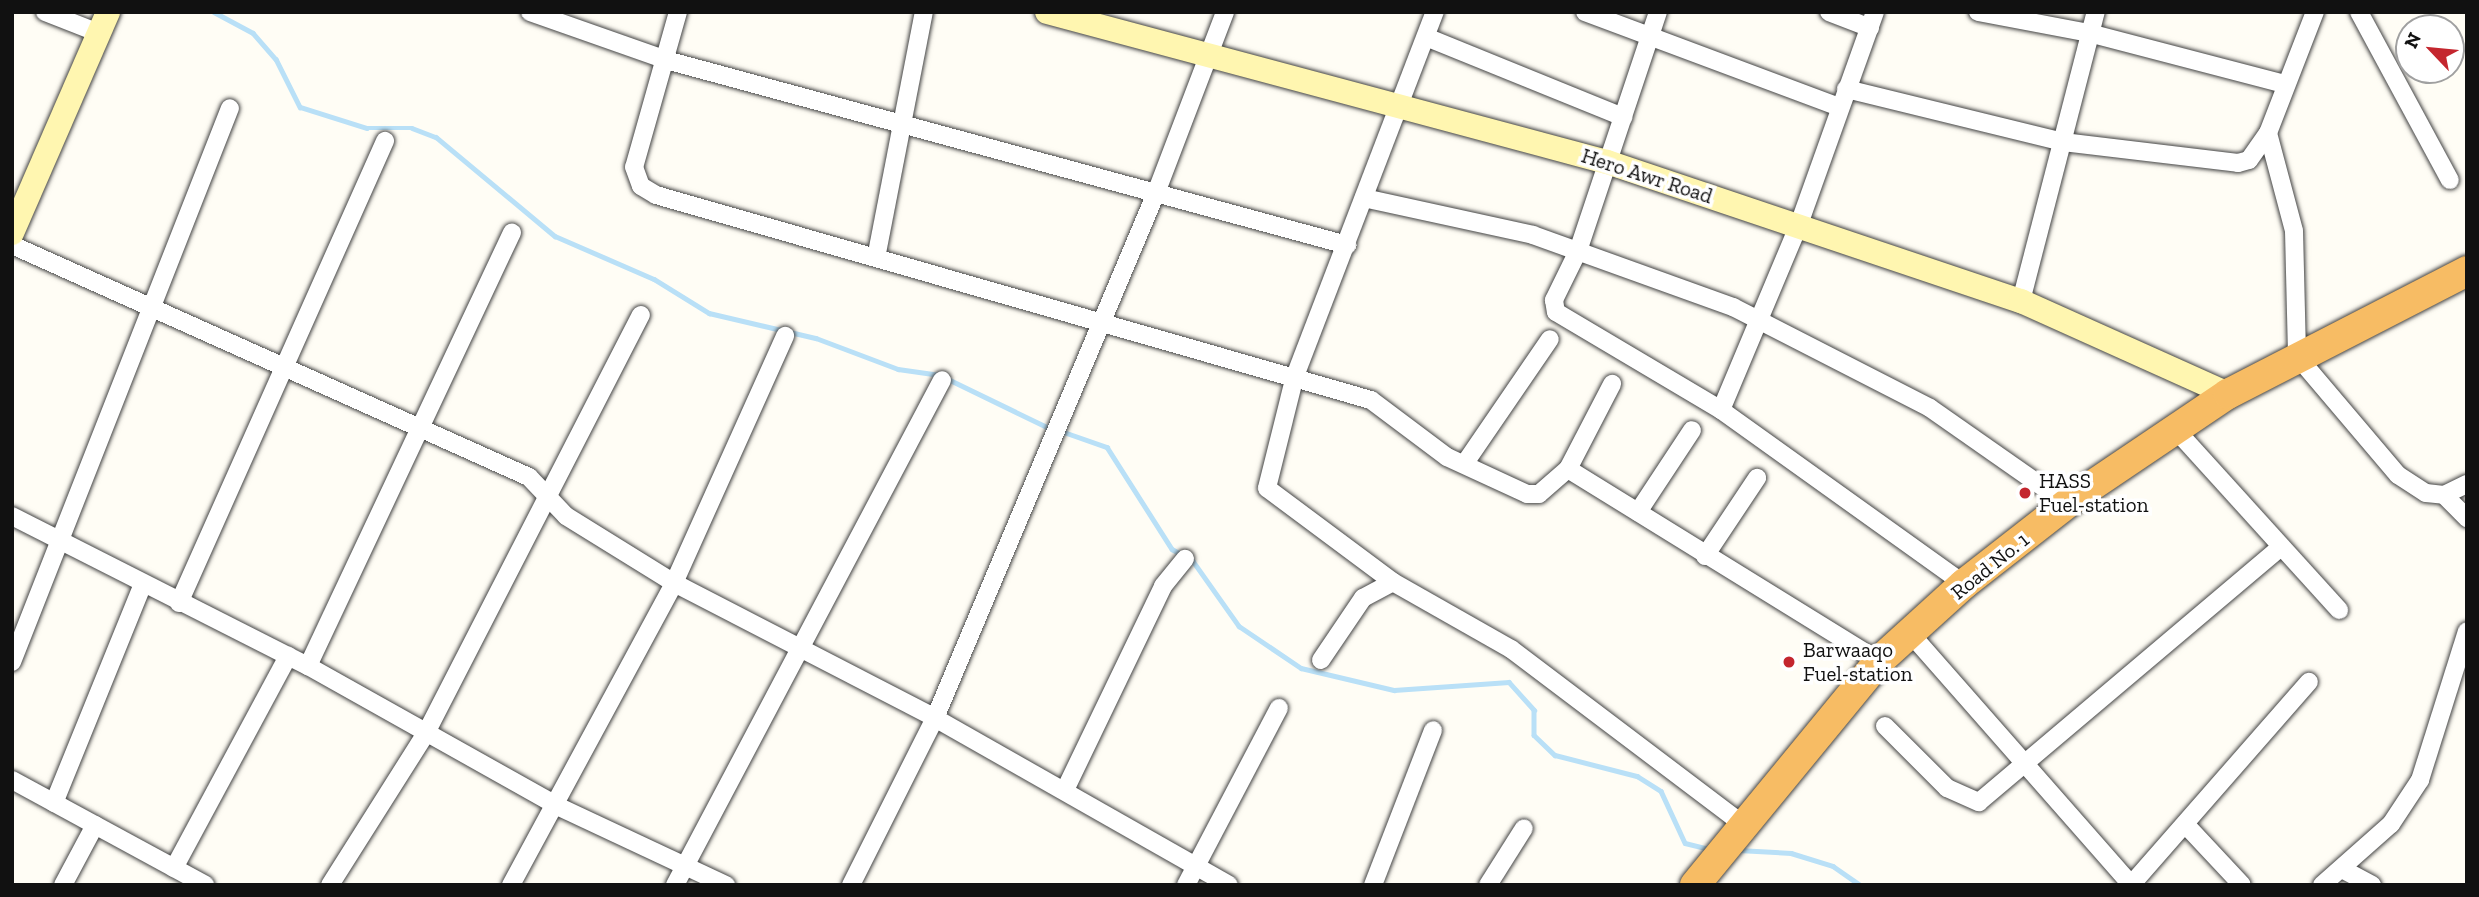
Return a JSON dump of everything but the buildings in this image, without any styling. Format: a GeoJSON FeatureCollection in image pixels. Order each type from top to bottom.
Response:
{"type":"FeatureCollection","features":[{"type":"Feature","properties":{"kind":"highway","name":"Road No. 1"},"geometry":{"type":"LineString","coordinates":[[1695,885],[1742,824],[1880,661],[1964,584],[2067,505],[2228,394],[2297,356],[2467,271]]}},
{"type":"Feature","properties":{"kind":"main road","name":"Hero Awr Road"},"geometry":{"type":"LineString","coordinates":[[1047,12],[1211,52],[1607,162],[2021,302],[2228,394]]}},
{"type":"Feature","properties":{"kind":"main road"},"geometry":{"type":"LineString","coordinates":[[12,233],[104,22]]}},
{"type":"Feature","properties":{"kind":"street"},"geometry":{"type":"LineString","coordinates":[[45,12],[104,22]]}},
{"type":"Feature","properties":{"kind":"street"},"geometry":{"type":"LineString","coordinates":[[530,12],[666,60],[1347,245]]}},
{"type":"Feature","properties":{"kind":"street"},"geometry":{"type":"LineString","coordinates":[[678,12],[634,167],[641,186],[877,253],[1100,326],[1295,376],[1371,400],[1447,457],[1465,463],[1527,494],[1539,494],[1568,469],[1612,384]]}},
{"type":"Feature","properties":{"kind":"street"},"geometry":{"type":"LineString","coordinates":[[877,253],[924,12]]}},
{"type":"Feature","properties":{"kind":"street"},"geometry":{"type":"LineString","coordinates":[[851,885],[935,718],[1156,193],[1225,12]]}},
{"type":"Feature","properties":{"kind":"street"},"geometry":{"type":"LineString","coordinates":[[1435,12],[1295,376],[1268,488],[1393,582],[1511,649],[1742,824]]}},
{"type":"Feature","properties":{"kind":"street"},"geometry":{"type":"LineString","coordinates":[[1585,12],[1652,33],[1839,107]]}},
{"type":"Feature","properties":{"kind":"street"},"geometry":{"type":"LineString","coordinates":[[1658,12],[1578,251],[1554,300],[1562,320],[1721,410],[1964,584]]}},
{"type":"Feature","properties":{"kind":"street"},"geometry":{"type":"LineString","coordinates":[[1721,410],[1798,228],[1839,107],[1873,20],[1829,12]]}},
{"type":"Feature","properties":{"kind":"street"},"geometry":{"type":"LineString","coordinates":[[1978,12],[2089,33],[2285,84]]}},
{"type":"Feature","properties":{"kind":"street"},"geometry":{"type":"LineString","coordinates":[[2021,302],[2096,12]]}},
{"type":"Feature","properties":{"kind":"street"},"geometry":{"type":"LineString","coordinates":[[2359,12],[2450,180]]}},
{"type":"Feature","properties":{"kind":"street"},"geometry":{"type":"LineString","coordinates":[[1846,89],[2063,142],[2238,163],[2249,160],[2268,133],[2311,13]]}},
{"type":"Feature","properties":{"kind":"street"},"geometry":{"type":"LineString","coordinates":[[1426,37],[1623,117]]}},
{"type":"Feature","properties":{"kind":"street"},"geometry":{"type":"LineString","coordinates":[[12,662],[148,307],[230,108]]}},
{"type":"Feature","properties":{"kind":"street"},"geometry":{"type":"LineString","coordinates":[[2268,133],[2294,231],[2297,356],[2398,475],[2426,493],[2444,495],[2467,484]]}},
{"type":"Feature","properties":{"kind":"street"},"geometry":{"type":"LineString","coordinates":[[179,603],[385,141]]}},
{"type":"Feature","properties":{"kind":"street"},"geometry":{"type":"LineString","coordinates":[[1364,198],[1533,234],[1759,322],[1930,408],[2067,505]]}},
{"type":"Feature","properties":{"kind":"street"},"geometry":{"type":"LineString","coordinates":[[308,666],[423,430],[512,233]]}},
{"type":"Feature","properties":{"kind":"street"},"geometry":{"type":"LineString","coordinates":[[12,245],[283,369],[529,477],[566,516],[674,583],[935,718],[1229,885]]}},
{"type":"Feature","properties":{"kind":"street"},"geometry":{"type":"LineString","coordinates":[[330,885],[426,733],[641,314]]}},
{"type":"Feature","properties":{"kind":"street"},"geometry":{"type":"LineString","coordinates":[[511,885],[557,806],[674,583],[785,336]]}},
{"type":"Feature","properties":{"kind":"street"},"geometry":{"type":"LineString","coordinates":[[1465,463],[1550,339]]}},
{"type":"Feature","properties":{"kind":"street"},"geometry":{"type":"LineString","coordinates":[[675,885],[942,380]]}},
{"type":"Feature","properties":{"kind":"street"},"geometry":{"type":"LineString","coordinates":[[1638,512],[1692,430]]}},
{"type":"Feature","properties":{"kind":"street"},"geometry":{"type":"LineString","coordinates":[[2176,430],[2339,610]]}},
{"type":"Feature","properties":{"kind":"street"},"geometry":{"type":"LineString","coordinates":[[1568,469],[1705,556],[1880,661]]}},
{"type":"Feature","properties":{"kind":"street"},"geometry":{"type":"LineString","coordinates":[[1705,556],[1757,478]]}},
{"type":"Feature","properties":{"kind":"street"},"geometry":{"type":"LineString","coordinates":[[2444,495],[2467,518]]}},
{"type":"Feature","properties":{"kind":"street"},"geometry":{"type":"LineString","coordinates":[[12,516],[61,538],[179,603],[308,666],[557,806],[726,885]]}},
{"type":"Feature","properties":{"kind":"street"},"geometry":{"type":"LineString","coordinates":[[1885,726],[1965,799],[1979,802],[2281,547]]}},
{"type":"Feature","properties":{"kind":"street"},"geometry":{"type":"LineString","coordinates":[[1065,790],[1163,586],[1185,559]]}},
{"type":"Feature","properties":{"kind":"street"},"geometry":{"type":"LineString","coordinates":[[1321,660],[1363,598],[1393,582]]}},
{"type":"Feature","properties":{"kind":"street"},"geometry":{"type":"LineString","coordinates":[[54,803],[144,584]]}},
{"type":"Feature","properties":{"kind":"street"},"geometry":{"type":"LineString","coordinates":[[2322,885],[2390,824],[2420,780],[2467,631]]}},
{"type":"Feature","properties":{"kind":"street"},"geometry":{"type":"LineString","coordinates":[[1910,633],[2131,885],[2309,682]]}},
{"type":"Feature","properties":{"kind":"street"},"geometry":{"type":"LineString","coordinates":[[174,868],[288,656]]}},
{"type":"Feature","properties":{"kind":"street"},"geometry":{"type":"LineString","coordinates":[[1186,885],[1279,708]]}},
{"type":"Feature","properties":{"kind":"street"},"geometry":{"type":"LineString","coordinates":[[1373,885],[1433,730]]}},
{"type":"Feature","properties":{"kind":"street"},"geometry":{"type":"LineString","coordinates":[[12,780],[205,885]]}},
{"type":"Feature","properties":{"kind":"street"},"geometry":{"type":"LineString","coordinates":[[2185,824],[2242,885]]}},
{"type":"Feature","properties":{"kind":"street"},"geometry":{"type":"LineString","coordinates":[[63,885],[94,825]]}},
{"type":"Feature","properties":{"kind":"street"},"geometry":{"type":"LineString","coordinates":[[1488,885],[1524,828]]}},
{"type":"Feature","properties":{"kind":"street"},"geometry":{"type":"LineString","coordinates":[[2342,869],[2372,885]]}},
{"type":"Feature","properties":{"kind":"waterway"},"geometry":{"type":"LineString","coordinates":[[214,12],[253,33],[276,59],[300,107],[367,128],[412,128],[436,137],[555,236],[654,279],[709,313],[816,338],[898,369],[940,375]]}},
{"type":"Feature","properties":{"kind":"waterway"},"geometry":{"type":"LineString","coordinates":[[948,379],[1053,430]]}},
{"type":"Feature","properties":{"kind":"waterway"},"geometry":{"type":"LineString","coordinates":[[1061,431],[1107,447],[1172,549],[1193,561],[1239,626],[1301,668],[1394,690],[1509,682],[1534,710],[1534,735],[1555,755],[1637,776],[1661,791],[1685,843],[1709,849]]}},
{"type":"Feature","properties":{"kind":"waterway"},"geometry":{"type":"LineString","coordinates":[[1738,850],[1791,853],[1833,866],[1860,885]]}},
{"type":"Feature","properties":{"kind":"place","name":"HASS Fuel-station"},"geometry":{"type":"Point","coordinates":[2025,493]}},
{"type":"Feature","properties":{"kind":"place","name":"Barwaaqo Fuel-station"},"geometry":{"type":"Point","coordinates":[1789,662]}}]}
